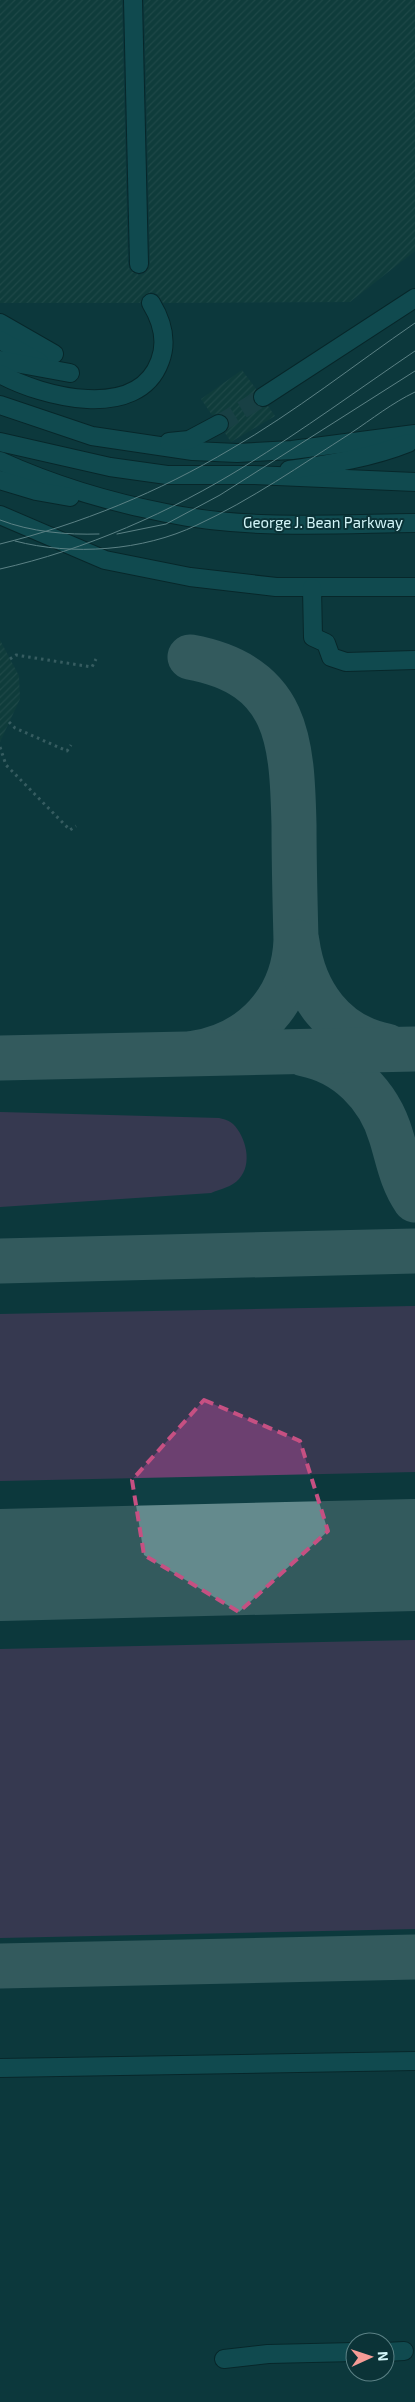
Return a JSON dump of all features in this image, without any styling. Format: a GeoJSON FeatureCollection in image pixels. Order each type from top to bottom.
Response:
{"type":"FeatureCollection","features":[{"type":"Feature","properties":{"kind":"street"},"geometry":{"type":"LineString","coordinates":[[133,0],[139,264]]}},
{"type":"Feature","properties":{"kind":"street"},"geometry":{"type":"LineString","coordinates":[[263,397],[415,298]]}},
{"type":"Feature","properties":{"kind":"street"},"geometry":{"type":"LineString","coordinates":[[0,374],[38,390],[78,397],[113,398],[137,391],[155,373],[163,351],[161,321],[151,303]]}},
{"type":"Feature","properties":{"kind":"street"},"geometry":{"type":"LineString","coordinates":[[0,323],[70,373]]}},
{"type":"Feature","properties":{"kind":"street"},"geometry":{"type":"LineString","coordinates":[[0,340],[52,361]]}},
{"type":"Feature","properties":{"kind":"street"},"geometry":{"type":"LineString","coordinates":[[0,360],[52,361]]}},
{"type":"Feature","properties":{"kind":"street"},"geometry":{"type":"LineString","coordinates":[[0,405],[72,430],[118,440],[193,451],[237,453],[292,450],[415,434]]}},
{"type":"Feature","properties":{"kind":"street"},"geometry":{"type":"LineString","coordinates":[[118,440],[166,442],[189,440],[219,424]]}},
{"type":"Feature","properties":{"kind":"street"},"geometry":{"type":"LineString","coordinates":[[254,475],[328,464],[394,448],[415,440]]}},
{"type":"Feature","properties":{"kind":"street"},"geometry":{"type":"LineString","coordinates":[[0,442],[119,469],[166,475],[254,475],[415,482]]}},
{"type":"Feature","properties":{"kind":"street","name":"George J. Bean Parkway"},"geometry":{"type":"LineString","coordinates":[[0,461],[29,474],[93,496],[167,514],[232,522],[298,525],[415,523]]}},
{"type":"Feature","properties":{"kind":"street"},"geometry":{"type":"LineString","coordinates":[[0,480],[36,491],[167,514]]}},
{"type":"Feature","properties":{"kind":"street"},"geometry":{"type":"LineString","coordinates":[[0,515],[105,560],[190,577],[276,587],[415,587]]}},
{"type":"Feature","properties":{"kind":"street"},"geometry":{"type":"LineString","coordinates":[[312,588],[313,637],[326,643],[331,657],[346,662],[415,660]]}},
{"type":"Feature","properties":{"kind":"street"},"geometry":{"type":"LineString","coordinates":[[0,2068],[415,2061]]}},
{"type":"Feature","properties":{"kind":"street"},"geometry":{"type":"LineString","coordinates":[[395,2351],[404,2351]]}},
{"type":"Feature","properties":{"kind":"street"},"geometry":{"type":"LineString","coordinates":[[224,2359],[268,2354],[345,2352]]}},
{"type":"Feature","properties":{"kind":"path"},"geometry":{"type":"LineString","coordinates":[[10,659],[16,655],[92,668],[96,660]]}},
{"type":"Feature","properties":{"kind":"path"},"geometry":{"type":"LineString","coordinates":[[9,722],[15,728],[67,751],[71,745]]}},
{"type":"Feature","properties":{"kind":"path"},"geometry":{"type":"LineString","coordinates":[[0,747],[6,765],[12,772],[70,830],[76,826]]}},
{"type":"Feature","properties":{"kind":"highlighted area"},"geometry":{"type":"Polygon","coordinates":[[[204,1400],[300,1441],[328,1531],[239,1612],[144,1555],[132,1480],[204,1400]]]}},
{"type":"Feature","properties":{"kind":"shaded area"},"geometry":{"type":"Polygon","coordinates":[[[0,0],[415,0],[415,2402],[0,2402],[0,0]]]}},
{"type":"Feature","properties":{"kind":"shaded area"},"geometry":{"type":"Polygon","coordinates":[[[0,1112],[219,1118],[227,1120],[238,1129],[246,1151],[246,1166],[236,1182],[211,1193],[0,1207],[0,1112]]]}},
{"type":"Feature","properties":{"kind":"shaded area"},"geometry":{"type":"Polygon","coordinates":[[[415,1306],[415,1472],[0,1481],[0,1314],[415,1306]]]}},
{"type":"Feature","properties":{"kind":"shaded area"},"geometry":{"type":"Polygon","coordinates":[[[415,1640],[415,1929],[0,1938],[0,1649],[415,1640]]]}},
{"type":"Feature","properties":{"kind":"building"},"geometry":{"type":"Polygon","coordinates":[[[0,0],[122,0],[128,264],[130,270],[139,275],[145,273],[150,264],[144,0],[415,0],[415,251],[350,302],[163,303],[157,294],[151,292],[142,297],[140,303],[0,303],[0,0]]]}},
{"type":"Feature","properties":{"kind":"building"},"geometry":{"type":"Polygon","coordinates":[[[242,370],[256,389],[252,397],[254,403],[259,407],[268,406],[275,416],[231,442],[225,433],[230,425],[228,419],[220,413],[212,415],[201,399],[242,370]]]}},
{"type":"Feature","properties":{"kind":"building"},"geometry":{"type":"Polygon","coordinates":[[[0,640],[19,676],[20,699],[0,742],[0,640]]]}},
{"type":"Feature","properties":{"kind":"taxiway"},"geometry":{"type":"LineString","coordinates":[[190,657],[223,666],[248,679],[266,696],[278,716],[286,740],[291,766],[296,940],[288,981],[266,1015],[252,1029],[235,1040],[216,1048],[195,1053]]}},
{"type":"Feature","properties":{"kind":"taxiway"},"geometry":{"type":"LineString","coordinates":[[297,942],[307,978],[315,995],[325,1009],[337,1022],[352,1033],[368,1041],[387,1046]]}},
{"type":"Feature","properties":{"kind":"taxiway"},"geometry":{"type":"LineString","coordinates":[[0,1058],[415,1049]]}},
{"type":"Feature","properties":{"kind":"taxiway"},"geometry":{"type":"LineString","coordinates":[[304,1054],[334,1064],[359,1083],[369,1094],[386,1121],[403,1177],[415,1200]]}},
{"type":"Feature","properties":{"kind":"taxiway"},"geometry":{"type":"LineString","coordinates":[[0,1261],[415,1251]]}},
{"type":"Feature","properties":{"kind":"taxiway"},"geometry":{"type":"LineString","coordinates":[[0,1966],[415,1957]]}},
{"type":"Feature","properties":{"kind":"runway"},"geometry":{"type":"LineString","coordinates":[[0,1565],[415,1555]]}},
{"type":"Feature","properties":{"kind":"tunnel"},"geometry":{"type":"LineString","coordinates":[[219,424],[263,397]]}},
{"type":"Feature","properties":{"kind":"tram line"},"geometry":{"type":"LineString","coordinates":[[0,544],[60,527],[119,505],[204,465],[278,420],[415,323]]}},
{"type":"Feature","properties":{"kind":"tram line"},"geometry":{"type":"LineString","coordinates":[[0,569],[32,561],[95,540],[127,528],[187,499],[267,452],[415,351]]}},
{"type":"Feature","properties":{"kind":"tram line"},"geometry":{"type":"LineString","coordinates":[[117,534],[166,524],[220,495],[415,371]]}},
{"type":"Feature","properties":{"kind":"tram line"},"geometry":{"type":"LineString","coordinates":[[15,541],[37,546],[60,548],[107,548],[154,541],[176,534],[217,515],[295,470],[390,406],[415,392]]}},
{"type":"Feature","properties":{"kind":"tram line"},"geometry":{"type":"LineString","coordinates":[[0,520],[49,532],[99,534]]}}]}
